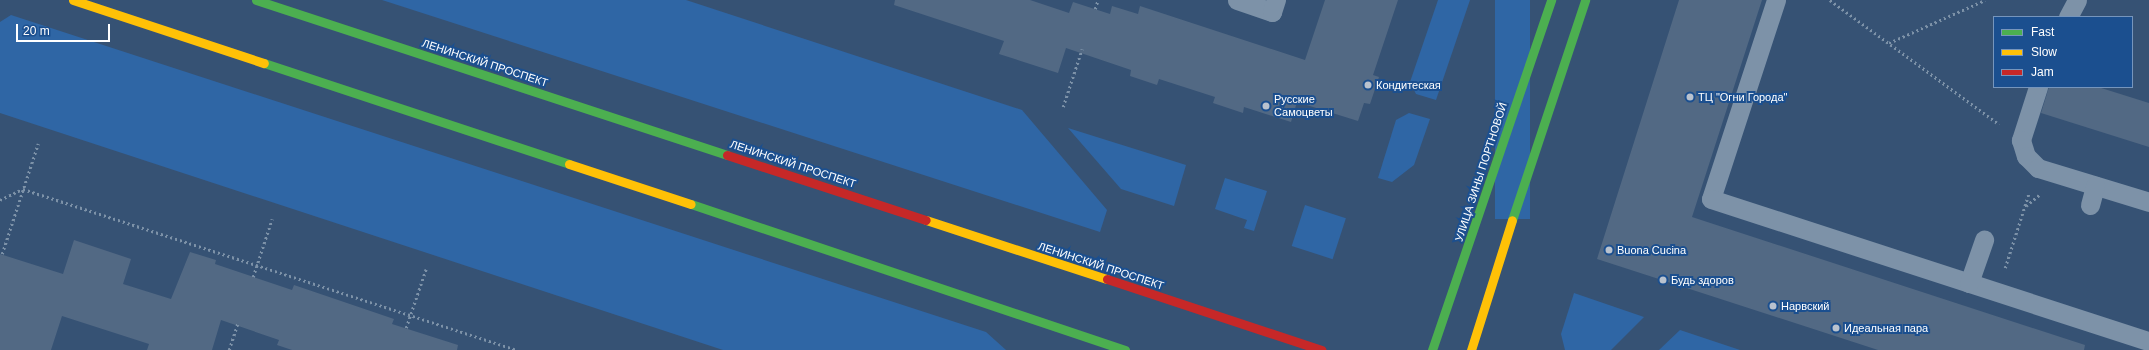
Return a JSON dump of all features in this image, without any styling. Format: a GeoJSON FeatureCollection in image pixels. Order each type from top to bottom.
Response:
{"type":"FeatureCollection","features":[{"type":"Feature","properties":{"kind":"main road"},"geometry":{"type":"LineString","coordinates":[[73,0],[1125,350]]}},
{"type":"Feature","properties":{"kind":"main road","name":"ЛЕНИНСКИЙ ПРОСПЕКТ"},"geometry":{"type":"LineString","coordinates":[[256,0],[1322,350]]}},
{"type":"Feature","properties":{"kind":"main road","name":"УЛИЦА ЗИНЫ ПОРТНОВОЙ"},"geometry":{"type":"LineString","coordinates":[[1432,350],[1551,0]]}},
{"type":"Feature","properties":{"kind":"main road"},"geometry":{"type":"LineString","coordinates":[[1472,350],[1486,297],[1586,0]]}},
{"type":"Feature","properties":{"kind":"lane"},"geometry":{"type":"LineString","coordinates":[[1237,0],[1272,12],[1276,0]]}},
{"type":"Feature","properties":{"kind":"lane"},"geometry":{"type":"LineString","coordinates":[[1776,0],[1711,199],[2149,341]]}},
{"type":"Feature","properties":{"kind":"lane"},"geometry":{"type":"LineString","coordinates":[[2069,16],[2077,0]]}},
{"type":"Feature","properties":{"kind":"lane"},"geometry":{"type":"LineString","coordinates":[[2038,88],[2021,140],[2026,156],[2038,168],[2149,202]]}},
{"type":"Feature","properties":{"kind":"lane"},"geometry":{"type":"LineString","coordinates":[[2090,205],[2095,186]]}},
{"type":"Feature","properties":{"kind":"lane"},"geometry":{"type":"LineString","coordinates":[[1969,283],[1984,240]]}},
{"type":"Feature","properties":{"kind":"path"},"geometry":{"type":"LineString","coordinates":[[1095,9],[1098,0]]}},
{"type":"Feature","properties":{"kind":"path"},"geometry":{"type":"LineString","coordinates":[[1830,0],[2021,140]]}},
{"type":"Feature","properties":{"kind":"path"},"geometry":{"type":"LineString","coordinates":[[1889,44],[1985,0]]}},
{"type":"Feature","properties":{"kind":"path"},"geometry":{"type":"LineString","coordinates":[[1063,107],[1082,49]]}},
{"type":"Feature","properties":{"kind":"path"},"geometry":{"type":"LineString","coordinates":[[2,254],[38,144]]}},
{"type":"Feature","properties":{"kind":"path"},"geometry":{"type":"LineString","coordinates":[[1998,292],[2038,168]]}},
{"type":"Feature","properties":{"kind":"path"},"geometry":{"type":"LineString","coordinates":[[0,200],[23,189],[257,264],[517,350]]}},
{"type":"Feature","properties":{"kind":"path"},"geometry":{"type":"LineString","coordinates":[[253,277],[272,219]]}},
{"type":"Feature","properties":{"kind":"path"},"geometry":{"type":"LineString","coordinates":[[406,328],[426,269]]}},
{"type":"Feature","properties":{"kind":"path"},"geometry":{"type":"LineString","coordinates":[[229,350],[238,322]]}},
{"type":"Feature","properties":{"kind":"shaded area"},"geometry":{"type":"Polygon","coordinates":[[[382,0],[686,0],[1022,110],[1107,210],[1100,232],[382,0]]]}},
{"type":"Feature","properties":{"kind":"shaded area"},"geometry":{"type":"Polygon","coordinates":[[[1438,0],[1470,0],[1436,100],[1416,94],[1410,82],[1438,0]]]}},
{"type":"Feature","properties":{"kind":"shaded area"},"geometry":{"type":"Polygon","coordinates":[[[1495,0],[1530,0],[1530,219],[1495,219],[1495,0]]]}},
{"type":"Feature","properties":{"kind":"shaded area"},"geometry":{"type":"Polygon","coordinates":[[[11,15],[986,332],[1006,350],[723,350],[0,113],[0,22],[11,15]]]}},
{"type":"Feature","properties":{"kind":"shaded area"},"geometry":{"type":"Polygon","coordinates":[[[1409,113],[1430,119],[1414,165],[1392,182],[1378,178],[1396,120],[1409,113]]]}},
{"type":"Feature","properties":{"kind":"shaded area"},"geometry":{"type":"Polygon","coordinates":[[[1068,128],[1186,165],[1174,206],[1121,189],[1068,128]]]}},
{"type":"Feature","properties":{"kind":"shaded area"},"geometry":{"type":"Polygon","coordinates":[[[1225,178],[1267,191],[1254,231],[1244,228],[1247,220],[1215,209],[1225,178]]]}},
{"type":"Feature","properties":{"kind":"shaded area"},"geometry":{"type":"Polygon","coordinates":[[[1305,205],[1346,218],[1333,259],[1292,246],[1305,205]]]}},
{"type":"Feature","properties":{"kind":"shaded area"},"geometry":{"type":"Polygon","coordinates":[[[1574,293],[1644,317],[1611,350],[1565,350],[1561,334],[1574,293]]]}},
{"type":"Feature","properties":{"kind":"shaded area"},"geometry":{"type":"Polygon","coordinates":[[[1680,330],[1740,350],[1659,350],[1680,330]]]}},
{"type":"Feature","properties":{"kind":"building"},"geometry":{"type":"Polygon","coordinates":[[[895,0],[1030,0],[1069,13],[1073,2],[1110,14],[1112,6],[1138,14],[1140,6],[1305,60],[1325,0],[1398,0],[1373,75],[1379,77],[1370,104],[1364,103],[1358,121],[1297,102],[1291,122],[1244,107],[1243,113],[1213,103],[1215,97],[1159,79],[1157,85],[1130,76],[1131,70],[1066,48],[1058,73],[999,54],[1004,41],[894,5],[895,0]]]}},
{"type":"Feature","properties":{"kind":"building"},"geometry":{"type":"Polygon","coordinates":[[[1679,0],[1762,0],[1692,217],[2085,345],[2084,350],[1878,350],[1597,259],[1679,0]]]}},
{"type":"Feature","properties":{"kind":"building"},"geometry":{"type":"Polygon","coordinates":[[[2049,88],[2101,88],[2149,103],[2149,147],[2041,113],[2049,88]]]}},
{"type":"Feature","properties":{"kind":"building"},"geometry":{"type":"Polygon","coordinates":[[[74,240],[131,259],[123,284],[171,299],[190,252],[216,260],[215,264],[292,290],[294,285],[394,319],[392,324],[458,345],[457,350],[292,350],[277,345],[279,340],[221,320],[212,350],[147,350],[149,344],[62,316],[51,350],[0,350],[0,254],[63,274],[74,240]]]}},
{"type":"Feature","properties":{"kind":"traffic: fast"},"geometry":{"type":"LineString","coordinates":[[256,0],[727,155]]}},
{"type":"Feature","properties":{"kind":"traffic: fast"},"geometry":{"type":"LineString","coordinates":[[1432,350],[1551,0]]}},
{"type":"Feature","properties":{"kind":"traffic: fast"},"geometry":{"type":"LineString","coordinates":[[1512,220],[1585,0]]}},
{"type":"Feature","properties":{"kind":"traffic: fast"},"geometry":{"type":"LineString","coordinates":[[264,63],[569,164]]}},
{"type":"Feature","properties":{"kind":"traffic: fast"},"geometry":{"type":"LineString","coordinates":[[691,204],[1125,350]]}},
{"type":"Feature","properties":{"kind":"traffic: slow"},"geometry":{"type":"LineString","coordinates":[[73,0],[264,63]]}},
{"type":"Feature","properties":{"kind":"traffic: slow"},"geometry":{"type":"LineString","coordinates":[[569,164],[691,204]]}},
{"type":"Feature","properties":{"kind":"traffic: slow"},"geometry":{"type":"LineString","coordinates":[[926,220],[1107,279]]}},
{"type":"Feature","properties":{"kind":"traffic: slow"},"geometry":{"type":"LineString","coordinates":[[1471,350],[1512,220]]}},
{"type":"Feature","properties":{"kind":"traffic: jam"},"geometry":{"type":"LineString","coordinates":[[727,155],[926,220]]}},
{"type":"Feature","properties":{"kind":"traffic: jam"},"geometry":{"type":"LineString","coordinates":[[1107,279],[1322,350]]}},
{"type":"Feature","properties":{"kind":"place","name":"Кондитеская"},"geometry":{"type":"Point","coordinates":[1368,85]}},
{"type":"Feature","properties":{"kind":"place","name":"ТЦ \"Огни Города\""},"geometry":{"type":"Point","coordinates":[1690,97]}},
{"type":"Feature","properties":{"kind":"place","name":"Русские Самоцветы"},"geometry":{"type":"Point","coordinates":[1266,106]}},
{"type":"Feature","properties":{"kind":"place","name":"Buona Cucina"},"geometry":{"type":"Point","coordinates":[1609,250]}},
{"type":"Feature","properties":{"kind":"place","name":"Будь здоров"},"geometry":{"type":"Point","coordinates":[1663,280]}},
{"type":"Feature","properties":{"kind":"place","name":"Нарвский"},"geometry":{"type":"Point","coordinates":[1773,306]}},
{"type":"Feature","properties":{"kind":"place","name":"Идеальная пара"},"geometry":{"type":"Point","coordinates":[1836,328]}}]}
